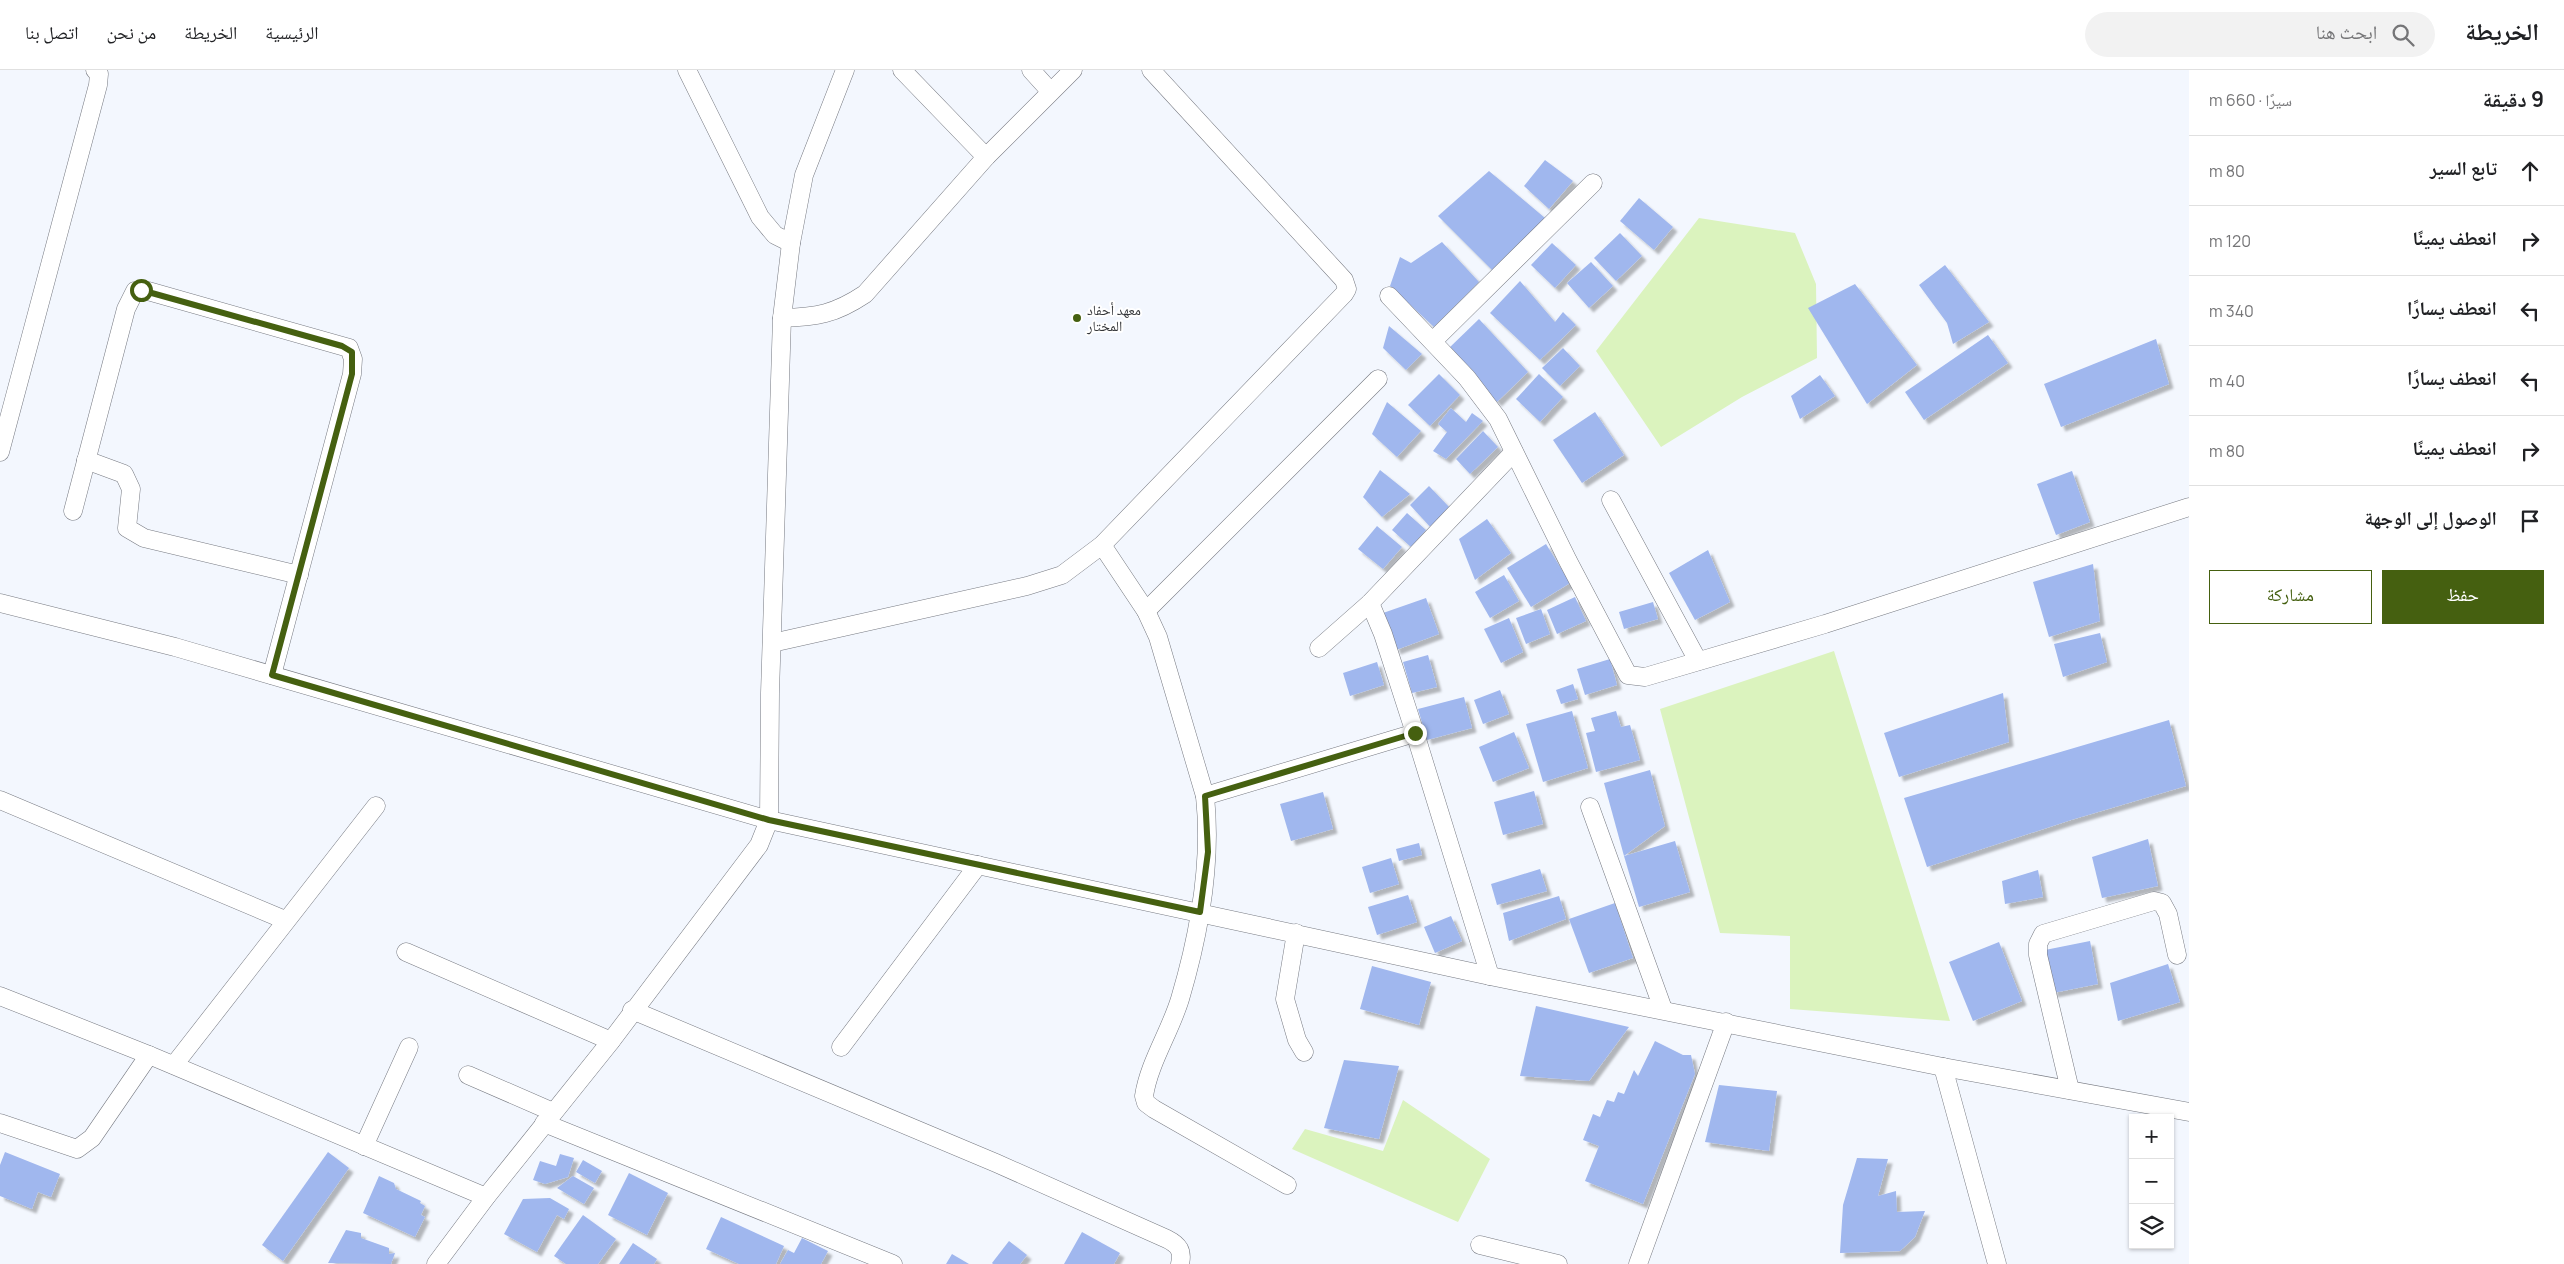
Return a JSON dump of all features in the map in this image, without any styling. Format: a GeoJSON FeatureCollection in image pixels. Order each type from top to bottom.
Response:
{"type":"FeatureCollection","features":[{"type":"Feature","properties":{"kind":"street"},"geometry":{"type":"LineString","coordinates":[[0,452],[98,85],[99,74],[95,70]]}},
{"type":"Feature","properties":{"kind":"street"},"geometry":{"type":"LineString","coordinates":[[687,70],[760,217],[774,235],[791,243]]}},
{"type":"Feature","properties":{"kind":"street"},"geometry":{"type":"LineString","coordinates":[[436,1264],[486,1197],[611,1041],[632,1010],[759,845],[769,820],[772,643],[782,318],[791,243],[804,176],[845,70]]}},
{"type":"Feature","properties":{"kind":"street"},"geometry":{"type":"LineString","coordinates":[[902,70],[986,158]]}},
{"type":"Feature","properties":{"kind":"street"},"geometry":{"type":"LineString","coordinates":[[1031,70],[1050,90]]}},
{"type":"Feature","properties":{"kind":"street"},"geometry":{"type":"LineString","coordinates":[[782,318],[816,317],[844,308],[865,294],[986,158],[1050,90],[1073,70]]}},
{"type":"Feature","properties":{"kind":"street"},"geometry":{"type":"LineString","coordinates":[[772,643],[1047,581],[1062,575],[1102,545],[1347,289],[1344,280],[1151,70]]}},
{"type":"Feature","properties":{"kind":"street"},"geometry":{"type":"LineString","coordinates":[[1433,341],[1593,183]]}},
{"type":"Feature","properties":{"kind":"street"},"geometry":{"type":"LineString","coordinates":[[73,511],[126,308],[135,291],[148,291],[349,348],[353,359],[352,374],[272,675]]}},
{"type":"Feature","properties":{"kind":"street"},"geometry":{"type":"LineString","coordinates":[[1389,296],[1433,341],[1488,404],[1628,675],[1645,677],[1825,624],[2189,507]]}},
{"type":"Feature","properties":{"kind":"street"},"geometry":{"type":"LineString","coordinates":[[1146,611],[1378,379]]}},
{"type":"Feature","properties":{"kind":"street"},"geometry":{"type":"LineString","coordinates":[[1319,648],[1370,603],[1514,452]]}},
{"type":"Feature","properties":{"kind":"street"},"geometry":{"type":"LineString","coordinates":[[86,460],[124,474],[132,489],[127,528],[144,538],[299,575]]}},
{"type":"Feature","properties":{"kind":"street"},"geometry":{"type":"LineString","coordinates":[[1611,500],[1698,661]]}},
{"type":"Feature","properties":{"kind":"street"},"geometry":{"type":"LineString","coordinates":[[1102,545],[1146,611],[1158,637],[1170,670],[1205,796],[1208,852],[1200,912],[1180,999],[1145,1089],[1146,1104],[1287,1185]]}},
{"type":"Feature","properties":{"kind":"street"},"geometry":{"type":"LineString","coordinates":[[0,603],[272,675],[769,820],[1490,976],[1943,1066],[2189,1112]]}},
{"type":"Feature","properties":{"kind":"street"},"geometry":{"type":"LineString","coordinates":[[1370,603],[1383,634],[1415,733],[1490,976]]}},
{"type":"Feature","properties":{"kind":"street"},"geometry":{"type":"LineString","coordinates":[[1205,796],[1415,733]]}},
{"type":"Feature","properties":{"kind":"street"},"geometry":{"type":"LineString","coordinates":[[0,800],[285,920]]}},
{"type":"Feature","properties":{"kind":"street"},"geometry":{"type":"LineString","coordinates":[[174,1066],[285,920],[376,806]]}},
{"type":"Feature","properties":{"kind":"street"},"geometry":{"type":"LineString","coordinates":[[1590,807],[1663,1009]]}},
{"type":"Feature","properties":{"kind":"street"},"geometry":{"type":"LineString","coordinates":[[841,1047],[978,865]]}},
{"type":"Feature","properties":{"kind":"street"},"geometry":{"type":"LineString","coordinates":[[2070,1090],[2038,955],[2038,944],[2043,934],[2154,901],[2162,904],[2168,914],[2177,955]]}},
{"type":"Feature","properties":{"kind":"street"},"geometry":{"type":"LineString","coordinates":[[1296,933],[1284,999],[1297,1040],[1304,1052]]}},
{"type":"Feature","properties":{"kind":"street"},"geometry":{"type":"LineString","coordinates":[[406,952],[611,1041]]}},
{"type":"Feature","properties":{"kind":"street"},"geometry":{"type":"LineString","coordinates":[[0,996],[149,1055],[486,1197]]}},
{"type":"Feature","properties":{"kind":"street"},"geometry":{"type":"LineString","coordinates":[[632,1010],[987,1160],[1168,1239],[1177,1244],[1181,1250],[1180,1264]]}},
{"type":"Feature","properties":{"kind":"street"},"geometry":{"type":"LineString","coordinates":[[1638,1264],[1726,1022]]}},
{"type":"Feature","properties":{"kind":"street"},"geometry":{"type":"LineString","coordinates":[[364,1146],[409,1047]]}},
{"type":"Feature","properties":{"kind":"street"},"geometry":{"type":"LineString","coordinates":[[0,1123],[77,1149],[92,1138],[149,1055]]}},
{"type":"Feature","properties":{"kind":"street"},"geometry":{"type":"LineString","coordinates":[[1943,1066],[1997,1264]]}},
{"type":"Feature","properties":{"kind":"street"},"geometry":{"type":"LineString","coordinates":[[468,1075],[549,1118],[893,1264]]}},
{"type":"Feature","properties":{"kind":"street"},"geometry":{"type":"LineString","coordinates":[[1480,1245],[1558,1264]]}},
{"type":"Feature","properties":{"kind":"green space"},"geometry":{"type":"Polygon","coordinates":[[[1699,218],[1795,233],[1816,284],[1817,358],[1742,397],[1661,447],[1596,351],[1699,218]]]}},
{"type":"Feature","properties":{"kind":"green space"},"geometry":{"type":"Polygon","coordinates":[[[1834,651],[1950,1021],[1790,1009],[1790,936],[1720,933],[1660,709],[1834,651]]]}},
{"type":"Feature","properties":{"kind":"green space"},"geometry":{"type":"Polygon","coordinates":[[[1403,1100],[1490,1159],[1458,1222],[1292,1149],[1305,1129],[1383,1151],[1403,1100]]]}},
{"type":"Feature","properties":{"kind":"building"},"geometry":{"type":"Polygon","coordinates":[[[1545,160],[1573,181],[1549,209],[1524,186],[1545,160]]]}},
{"type":"Feature","properties":{"kind":"building"},"geometry":{"type":"Polygon","coordinates":[[[1489,171],[1545,218],[1493,271],[1438,216],[1489,171]]]}},
{"type":"Feature","properties":{"kind":"building"},"geometry":{"type":"Polygon","coordinates":[[[1639,198],[1673,227],[1654,250],[1620,221],[1639,198]]]}},
{"type":"Feature","properties":{"kind":"building"},"geometry":{"type":"Polygon","coordinates":[[[1620,233],[1642,256],[1616,281],[1594,258],[1620,233]]]}},
{"type":"Feature","properties":{"kind":"building"},"geometry":{"type":"Polygon","coordinates":[[[1442,242],[1479,282],[1434,327],[1390,286],[1400,257],[1411,263],[1442,242]]]}},
{"type":"Feature","properties":{"kind":"building"},"geometry":{"type":"Polygon","coordinates":[[[1552,243],[1576,265],[1555,288],[1531,265],[1552,243]]]}},
{"type":"Feature","properties":{"kind":"building"},"geometry":{"type":"Polygon","coordinates":[[[1591,262],[1613,286],[1589,308],[1567,283],[1591,262]]]}},
{"type":"Feature","properties":{"kind":"building"},"geometry":{"type":"Polygon","coordinates":[[[1945,265],[1989,322],[1953,344],[1947,323],[1919,285],[1945,265]]]}},
{"type":"Feature","properties":{"kind":"building"},"geometry":{"type":"Polygon","coordinates":[[[1520,281],[1555,322],[1563,312],[1576,325],[1540,360],[1490,313],[1520,281]]]}},
{"type":"Feature","properties":{"kind":"building"},"geometry":{"type":"Polygon","coordinates":[[[1855,284],[1917,365],[1867,404],[1808,308],[1855,284]]]}},
{"type":"Feature","properties":{"kind":"building"},"geometry":{"type":"Polygon","coordinates":[[[1479,319],[1528,372],[1497,402],[1448,349],[1479,319]]]}},
{"type":"Feature","properties":{"kind":"building"},"geometry":{"type":"Polygon","coordinates":[[[1389,326],[1422,354],[1406,370],[1383,348],[1389,326]]]}},
{"type":"Feature","properties":{"kind":"building"},"geometry":{"type":"Polygon","coordinates":[[[1988,335],[2008,363],[1924,420],[1905,392],[1988,335]]]}},
{"type":"Feature","properties":{"kind":"building"},"geometry":{"type":"Polygon","coordinates":[[[2156,339],[2169,384],[2061,427],[2044,384],[2156,339]]]}},
{"type":"Feature","properties":{"kind":"building"},"geometry":{"type":"Polygon","coordinates":[[[1563,348],[1580,366],[1560,386],[1542,368],[1563,348]]]}},
{"type":"Feature","properties":{"kind":"building"},"geometry":{"type":"Polygon","coordinates":[[[1439,374],[1460,395],[1430,426],[1408,405],[1439,374]]]}},
{"type":"Feature","properties":{"kind":"building"},"geometry":{"type":"Polygon","coordinates":[[[1539,374],[1563,397],[1540,422],[1516,399],[1539,374]]]}},
{"type":"Feature","properties":{"kind":"building"},"geometry":{"type":"Polygon","coordinates":[[[1820,375],[1835,396],[1800,419],[1791,396],[1820,375]]]}},
{"type":"Feature","properties":{"kind":"building"},"geometry":{"type":"Polygon","coordinates":[[[1387,402],[1421,431],[1397,457],[1372,434],[1387,402]]]}},
{"type":"Feature","properties":{"kind":"building"},"geometry":{"type":"Polygon","coordinates":[[[1451,408],[1466,422],[1472,413],[1483,421],[1446,459],[1433,451],[1447,432],[1438,424],[1451,408]]]}},
{"type":"Feature","properties":{"kind":"building"},"geometry":{"type":"Polygon","coordinates":[[[1595,412],[1624,455],[1582,483],[1553,440],[1595,412]]]}},
{"type":"Feature","properties":{"kind":"building"},"geometry":{"type":"Polygon","coordinates":[[[1483,431],[1498,447],[1470,474],[1456,459],[1483,431]]]}},
{"type":"Feature","properties":{"kind":"building"},"geometry":{"type":"Polygon","coordinates":[[[1380,470],[1410,494],[1382,517],[1363,497],[1380,470]]]}},
{"type":"Feature","properties":{"kind":"building"},"geometry":{"type":"Polygon","coordinates":[[[2072,471],[2090,522],[2056,535],[2037,484],[2072,471]]]}},
{"type":"Feature","properties":{"kind":"building"},"geometry":{"type":"Polygon","coordinates":[[[1429,486],[1451,509],[1433,530],[1410,505],[1429,486]]]}},
{"type":"Feature","properties":{"kind":"building"},"geometry":{"type":"Polygon","coordinates":[[[1407,513],[1426,530],[1411,547],[1392,530],[1407,513]]]}},
{"type":"Feature","properties":{"kind":"building"},"geometry":{"type":"Polygon","coordinates":[[[1487,519],[1511,553],[1475,580],[1459,539],[1487,519]]]}},
{"type":"Feature","properties":{"kind":"building"},"geometry":{"type":"Polygon","coordinates":[[[1377,526],[1402,547],[1383,569],[1358,549],[1377,526]]]}},
{"type":"Feature","properties":{"kind":"building"},"geometry":{"type":"Polygon","coordinates":[[[1546,544],[1570,583],[1531,607],[1507,568],[1546,544]]]}},
{"type":"Feature","properties":{"kind":"building"},"geometry":{"type":"Polygon","coordinates":[[[1708,550],[1730,602],[1695,620],[1669,573],[1708,550]]]}},
{"type":"Feature","properties":{"kind":"building"},"geometry":{"type":"Polygon","coordinates":[[[2093,564],[2100,621],[2049,637],[2033,582],[2093,564]]]}},
{"type":"Feature","properties":{"kind":"building"},"geometry":{"type":"Polygon","coordinates":[[[1504,575],[1519,601],[1490,618],[1475,592],[1504,575]]]}},
{"type":"Feature","properties":{"kind":"building"},"geometry":{"type":"Polygon","coordinates":[[[1575,597],[1586,621],[1557,634],[1547,610],[1575,597]]]}},
{"type":"Feature","properties":{"kind":"building"},"geometry":{"type":"Polygon","coordinates":[[[1426,598],[1439,634],[1396,650],[1383,613],[1426,598]]]}},
{"type":"Feature","properties":{"kind":"building"},"geometry":{"type":"Polygon","coordinates":[[[1653,602],[1658,619],[1624,629],[1619,612],[1653,602]]]}},
{"type":"Feature","properties":{"kind":"building"},"geometry":{"type":"Polygon","coordinates":[[[1541,609],[1550,634],[1526,644],[1516,618],[1541,609]]]}},
{"type":"Feature","properties":{"kind":"building"},"geometry":{"type":"Polygon","coordinates":[[[1509,618],[1523,652],[1501,663],[1484,629],[1509,618]]]}},
{"type":"Feature","properties":{"kind":"building"},"geometry":{"type":"Polygon","coordinates":[[[2100,633],[2107,662],[2063,677],[2054,644],[2100,633]]]}},
{"type":"Feature","properties":{"kind":"building"},"geometry":{"type":"Polygon","coordinates":[[[1428,655],[1437,687],[1412,693],[1403,662],[1428,655]]]}},
{"type":"Feature","properties":{"kind":"building"},"geometry":{"type":"Polygon","coordinates":[[[1610,659],[1617,685],[1585,695],[1577,669],[1610,659]]]}},
{"type":"Feature","properties":{"kind":"building"},"geometry":{"type":"Polygon","coordinates":[[[1377,662],[1384,685],[1350,696],[1343,673],[1377,662]]]}},
{"type":"Feature","properties":{"kind":"building"},"geometry":{"type":"Polygon","coordinates":[[[1573,684],[1578,699],[1561,704],[1556,690],[1573,684]]]}},
{"type":"Feature","properties":{"kind":"building"},"geometry":{"type":"Polygon","coordinates":[[[1500,690],[1509,714],[1483,724],[1474,700],[1500,690]]]}},
{"type":"Feature","properties":{"kind":"building"},"geometry":{"type":"Polygon","coordinates":[[[2003,693],[2009,742],[1899,777],[1884,733],[2003,693]]]}},
{"type":"Feature","properties":{"kind":"building"},"geometry":{"type":"Polygon","coordinates":[[[1464,697],[1472,728],[1427,740],[1418,709],[1464,697]]]}},
{"type":"Feature","properties":{"kind":"building"},"geometry":{"type":"Polygon","coordinates":[[[1572,711],[1588,768],[1543,782],[1526,724],[1572,711]]]}},
{"type":"Feature","properties":{"kind":"building"},"geometry":{"type":"Polygon","coordinates":[[[1616,711],[1621,727],[1630,725],[1640,760],[1596,772],[1586,733],[1595,731],[1591,718],[1616,711]]]}},
{"type":"Feature","properties":{"kind":"building"},"geometry":{"type":"Polygon","coordinates":[[[2169,720],[2186,786],[2071,820],[1927,867],[1904,798],[2169,720]]]}},
{"type":"Feature","properties":{"kind":"building"},"geometry":{"type":"Polygon","coordinates":[[[1514,732],[1529,768],[1493,782],[1479,747],[1514,732]]]}},
{"type":"Feature","properties":{"kind":"building"},"geometry":{"type":"Polygon","coordinates":[[[1650,770],[1665,826],[1624,856],[1604,783],[1650,770]]]}},
{"type":"Feature","properties":{"kind":"building"},"geometry":{"type":"Polygon","coordinates":[[[1534,791],[1543,824],[1503,835],[1494,802],[1534,791]]]}},
{"type":"Feature","properties":{"kind":"building"},"geometry":{"type":"Polygon","coordinates":[[[1323,792],[1333,829],[1291,841],[1280,804],[1323,792]]]}},
{"type":"Feature","properties":{"kind":"building"},"geometry":{"type":"Polygon","coordinates":[[[2148,839],[2158,886],[2102,898],[2092,857],[2148,839]]]}},
{"type":"Feature","properties":{"kind":"building"},"geometry":{"type":"Polygon","coordinates":[[[1675,841],[1690,892],[1639,907],[1624,856],[1675,841]]]}},
{"type":"Feature","properties":{"kind":"building"},"geometry":{"type":"Polygon","coordinates":[[[1419,843],[1422,855],[1399,861],[1396,849],[1419,843]]]}},
{"type":"Feature","properties":{"kind":"building"},"geometry":{"type":"Polygon","coordinates":[[[1391,858],[1399,884],[1370,893],[1362,867],[1391,858]]]}},
{"type":"Feature","properties":{"kind":"building"},"geometry":{"type":"Polygon","coordinates":[[[1540,869],[1547,891],[1497,905],[1491,884],[1540,869]]]}},
{"type":"Feature","properties":{"kind":"building"},"geometry":{"type":"Polygon","coordinates":[[[2038,870],[2043,897],[2005,904],[2002,881],[2038,870]]]}},
{"type":"Feature","properties":{"kind":"building"},"geometry":{"type":"Polygon","coordinates":[[[1408,895],[1417,922],[1377,935],[1368,907],[1408,895]]]}},
{"type":"Feature","properties":{"kind":"building"},"geometry":{"type":"Polygon","coordinates":[[[1559,896],[1566,919],[1509,941],[1503,913],[1559,896]]]}},
{"type":"Feature","properties":{"kind":"building"},"geometry":{"type":"Polygon","coordinates":[[[1615,903],[1633,958],[1589,973],[1569,919],[1615,903]]]}},
{"type":"Feature","properties":{"kind":"building"},"geometry":{"type":"Polygon","coordinates":[[[1451,916],[1462,941],[1435,953],[1424,927],[1451,916]]]}},
{"type":"Feature","properties":{"kind":"building"},"geometry":{"type":"Polygon","coordinates":[[[2090,941],[2098,984],[2053,993],[2045,950],[2090,941]]]}},
{"type":"Feature","properties":{"kind":"building"},"geometry":{"type":"Polygon","coordinates":[[[1999,942],[2022,1001],[1973,1021],[1949,962],[1999,942]]]}},
{"type":"Feature","properties":{"kind":"building"},"geometry":{"type":"Polygon","coordinates":[[[2168,964],[2180,1002],[2118,1021],[2110,983],[2168,964]]]}},
{"type":"Feature","properties":{"kind":"building"},"geometry":{"type":"Polygon","coordinates":[[[1372,966],[1431,982],[1419,1025],[1360,1009],[1372,966]]]}},
{"type":"Feature","properties":{"kind":"building"},"geometry":{"type":"Polygon","coordinates":[[[1536,1006],[1629,1027],[1589,1081],[1520,1076],[1536,1006]]]}},
{"type":"Feature","properties":{"kind":"building"},"geometry":{"type":"Polygon","coordinates":[[[1655,1041],[1683,1055],[1691,1055],[1695,1074],[1643,1204],[1585,1181],[1599,1146],[1583,1140],[1593,1114],[1600,1117],[1607,1100],[1614,1102],[1618,1092],[1624,1094],[1634,1070],[1638,1076],[1655,1041]]]}},
{"type":"Feature","properties":{"kind":"building"},"geometry":{"type":"Polygon","coordinates":[[[1344,1060],[1399,1066],[1379,1139],[1324,1128],[1344,1060]]]}},
{"type":"Feature","properties":{"kind":"building"},"geometry":{"type":"Polygon","coordinates":[[[1719,1085],[1777,1091],[1769,1151],[1705,1142],[1719,1085]]]}},
{"type":"Feature","properties":{"kind":"building"},"geometry":{"type":"Polygon","coordinates":[[[5,1152],[60,1174],[51,1197],[38,1192],[32,1209],[0,1196],[0,1165],[5,1152]]]}},
{"type":"Feature","properties":{"kind":"building"},"geometry":{"type":"Polygon","coordinates":[[[328,1152],[349,1168],[283,1261],[262,1245],[328,1152]]]}},
{"type":"Feature","properties":{"kind":"building"},"geometry":{"type":"Polygon","coordinates":[[[560,1154],[574,1158],[568,1177],[545,1184],[533,1180],[540,1161],[556,1166],[560,1154]]]}},
{"type":"Feature","properties":{"kind":"building"},"geometry":{"type":"Polygon","coordinates":[[[1857,1158],[1888,1159],[1878,1196],[1896,1191],[1897,1212],[1925,1211],[1915,1237],[1900,1251],[1840,1253],[1843,1205],[1857,1158]]]}},
{"type":"Feature","properties":{"kind":"building"},"geometry":{"type":"Polygon","coordinates":[[[583,1160],[602,1171],[595,1183],[576,1172],[583,1160]]]}},
{"type":"Feature","properties":{"kind":"building"},"geometry":{"type":"Polygon","coordinates":[[[629,1173],[668,1193],[647,1235],[608,1215],[629,1173]]]}},
{"type":"Feature","properties":{"kind":"building"},"geometry":{"type":"Polygon","coordinates":[[[379,1176],[394,1183],[396,1189],[421,1201],[420,1203],[425,1206],[421,1215],[425,1217],[415,1237],[363,1213],[379,1176]]]}},
{"type":"Feature","properties":{"kind":"building"},"geometry":{"type":"Polygon","coordinates":[[[573,1176],[594,1188],[584,1204],[557,1188],[573,1176]]]}},
{"type":"Feature","properties":{"kind":"building"},"geometry":{"type":"Polygon","coordinates":[[[550,1198],[569,1209],[564,1219],[557,1215],[537,1252],[504,1234],[523,1199],[550,1198]]]}},
{"type":"Feature","properties":{"kind":"building"},"geometry":{"type":"Polygon","coordinates":[[[583,1215],[616,1239],[598,1264],[566,1264],[554,1256],[583,1215]]]}},
{"type":"Feature","properties":{"kind":"building"},"geometry":{"type":"Polygon","coordinates":[[[721,1217],[784,1246],[776,1264],[739,1264],[706,1249],[721,1217]]]}},
{"type":"Feature","properties":{"kind":"building"},"geometry":{"type":"Polygon","coordinates":[[[346,1230],[361,1233],[361,1238],[389,1248],[389,1254],[395,1253],[391,1264],[328,1263],[346,1230]]]}},
{"type":"Feature","properties":{"kind":"building"},"geometry":{"type":"Polygon","coordinates":[[[1082,1232],[1120,1253],[1114,1264],[1064,1264],[1082,1232]]]}},
{"type":"Feature","properties":{"kind":"building"},"geometry":{"type":"Polygon","coordinates":[[[802,1238],[828,1251],[821,1264],[780,1264],[788,1250],[794,1253],[802,1238]]]}},
{"type":"Feature","properties":{"kind":"building"},"geometry":{"type":"Polygon","coordinates":[[[1009,1241],[1027,1255],[1020,1264],[993,1264],[992,1263],[1009,1241]]]}},
{"type":"Feature","properties":{"kind":"building"},"geometry":{"type":"Polygon","coordinates":[[[633,1243],[657,1259],[654,1264],[619,1264],[633,1243]]]}},
{"type":"Feature","properties":{"kind":"building"},"geometry":{"type":"Polygon","coordinates":[[[952,1254],[969,1264],[946,1264],[952,1254]]]}},
{"type":"Feature","properties":{"kind":"place","name":"معهد أحفاد المختار"},"geometry":{"type":"Point","coordinates":[1077,318]}},
{"type":"Feature","properties":{"kind":"route"},"geometry":{"type":"LineString","coordinates":[[141,290],[349,348],[352,352],[352,374],[272,675],[769,820],[1200,912],[1208,852],[1208,822],[1205,796],[1415,733]]}}]}
